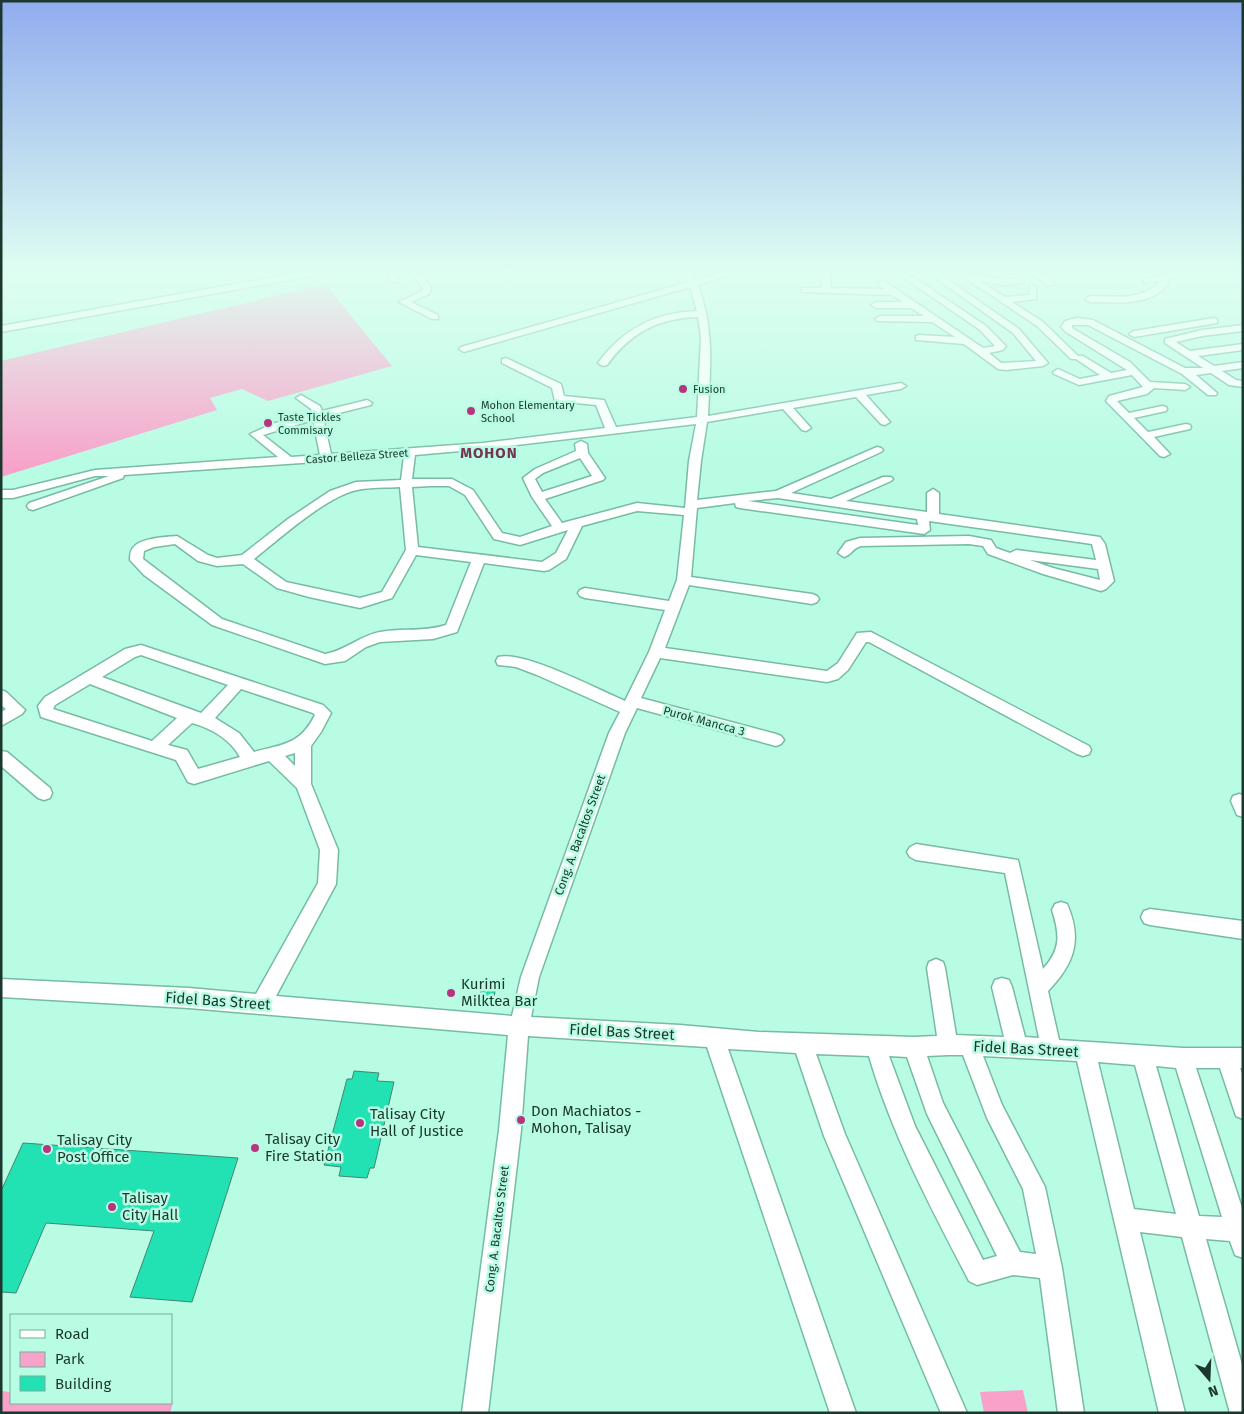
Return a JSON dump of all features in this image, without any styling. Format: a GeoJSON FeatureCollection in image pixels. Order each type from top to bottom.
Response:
{"type":"FeatureCollection","features":[{"type":"Feature","properties":{"kind":"street"},"geometry":{"type":"LineString","coordinates":[[464,349],[510,336]]}},
{"type":"Feature","properties":{"kind":"street"},"geometry":{"type":"LineString","coordinates":[[603,363],[610,352],[629,336]]}},
{"type":"Feature","properties":{"kind":"street","name":"Cong. A. Bacaltos Street"},"geometry":{"type":"LineString","coordinates":[[475,1413],[510,1130],[520,1026],[530,977],[594,792],[630,705],[656,652],[684,580],[702,420],[706,336]]}},
{"type":"Feature","properties":{"kind":"street"},"geometry":{"type":"LineString","coordinates":[[958,336],[981,351],[1002,370],[1043,363],[1020,336]]}},
{"type":"Feature","properties":{"kind":"street"},"geometry":{"type":"LineString","coordinates":[[981,351],[1000,348],[1001,346],[991,336]]}},
{"type":"Feature","properties":{"kind":"street"},"geometry":{"type":"LineString","coordinates":[[1053,336],[1077,357],[1109,376]]}},
{"type":"Feature","properties":{"kind":"street"},"geometry":{"type":"LineString","coordinates":[[1079,336],[1135,371],[1147,385],[1149,388],[1143,392],[1111,400],[1164,454]]}},
{"type":"Feature","properties":{"kind":"street"},"geometry":{"type":"LineString","coordinates":[[1117,336],[1186,372],[1212,393]]}},
{"type":"Feature","properties":{"kind":"street"},"geometry":{"type":"LineString","coordinates":[[1189,336],[1168,341],[1233,383],[1243,384]]}},
{"type":"Feature","properties":{"kind":"street"},"geometry":{"type":"LineString","coordinates":[[919,338],[965,341]]}},
{"type":"Feature","properties":{"kind":"street"},"geometry":{"type":"LineString","coordinates":[[1190,354],[1243,347]]}},
{"type":"Feature","properties":{"kind":"street"},"geometry":{"type":"LineString","coordinates":[[506,361],[557,386],[560,399],[600,402],[612,431]]}},
{"type":"Feature","properties":{"kind":"street"},"geometry":{"type":"LineString","coordinates":[[1186,372],[1243,365]]}},
{"type":"Feature","properties":{"kind":"street"},"geometry":{"type":"LineString","coordinates":[[1058,372],[1079,382],[1135,371]]}},
{"type":"Feature","properties":{"kind":"street"},"geometry":{"type":"LineString","coordinates":[[1147,385],[1185,388]]}},
{"type":"Feature","properties":{"kind":"street","name":"Castor Belleza Street"},"geometry":{"type":"LineString","coordinates":[[7,494],[95,473],[144,468],[410,452],[612,431],[702,420],[901,386]]}},
{"type":"Feature","properties":{"kind":"street"},"geometry":{"type":"LineString","coordinates":[[859,394],[885,422]]}},
{"type":"Feature","properties":{"kind":"street"},"geometry":{"type":"LineString","coordinates":[[301,398],[316,408],[326,458]]}},
{"type":"Feature","properties":{"kind":"street"},"geometry":{"type":"LineString","coordinates":[[288,460],[255,434],[279,425],[367,403]]}},
{"type":"Feature","properties":{"kind":"street"},"geometry":{"type":"LineString","coordinates":[[786,406],[806,428]]}},
{"type":"Feature","properties":{"kind":"street"},"geometry":{"type":"LineString","coordinates":[[1126,417],[1162,409]]}},
{"type":"Feature","properties":{"kind":"street"},"geometry":{"type":"LineString","coordinates":[[1145,436],[1186,426]]}},
{"type":"Feature","properties":{"kind":"street"},"geometry":{"type":"LineString","coordinates":[[538,497],[599,478],[582,453],[581,437]]}},
{"type":"Feature","properties":{"kind":"street"},"geometry":{"type":"LineString","coordinates":[[479,559],[452,628],[433,634],[380,637],[361,643],[340,657],[325,659],[217,622],[149,572],[136,560],[138,549],[152,543],[177,540],[203,558],[217,562],[245,559],[292,522],[334,494],[356,486],[431,482],[452,483],[469,493],[498,536],[520,541],[559,528],[636,507],[691,509],[778,494],[877,450]]}},
{"type":"Feature","properties":{"kind":"street"},"geometry":{"type":"LineString","coordinates":[[245,559],[282,585],[360,603],[387,595],[412,550],[406,484],[410,452]]}},
{"type":"Feature","properties":{"kind":"street"},"geometry":{"type":"LineString","coordinates":[[559,528],[529,481],[532,475],[582,453]]}},
{"type":"Feature","properties":{"kind":"street"},"geometry":{"type":"LineString","coordinates":[[33,506],[144,468]]}},
{"type":"Feature","properties":{"kind":"street"},"geometry":{"type":"LineString","coordinates":[[832,503],[887,479]]}},
{"type":"Feature","properties":{"kind":"street"},"geometry":{"type":"LineString","coordinates":[[925,535],[934,493]]}},
{"type":"Feature","properties":{"kind":"street"},"geometry":{"type":"LineString","coordinates":[[723,502],[925,535],[969,540],[1048,571],[1101,586],[1107,582],[1099,544],[1096,540],[778,494]]}},
{"type":"Feature","properties":{"kind":"street"},"geometry":{"type":"LineString","coordinates":[[412,550],[544,567],[562,556],[578,523]]}},
{"type":"Feature","properties":{"kind":"street"},"geometry":{"type":"LineString","coordinates":[[986,525],[989,547]]}},
{"type":"Feature","properties":{"kind":"street"},"geometry":{"type":"LineString","coordinates":[[844,553],[850,545],[860,542],[925,535]]}},
{"type":"Feature","properties":{"kind":"street"},"geometry":{"type":"LineString","coordinates":[[989,547],[1104,565]]}},
{"type":"Feature","properties":{"kind":"street"},"geometry":{"type":"LineString","coordinates":[[684,580],[812,599]]}},
{"type":"Feature","properties":{"kind":"street"},"geometry":{"type":"LineString","coordinates":[[585,593],[675,606]]}},
{"type":"Feature","properties":{"kind":"street"},"geometry":{"type":"LineString","coordinates":[[656,652],[827,677],[834,676],[840,670],[862,637],[870,636],[1083,750]]}},
{"type":"Feature","properties":{"kind":"street"},"geometry":{"type":"LineString","coordinates":[[141,650],[239,682],[322,711],[323,714],[316,728],[304,744],[194,777],[181,755],[46,713],[45,706],[48,702],[130,653],[141,650]]}},
{"type":"Feature","properties":{"kind":"street","name":"Purok Mancca 3"},"geometry":{"type":"LineString","coordinates":[[503,661],[517,662],[630,705],[776,740]]}},
{"type":"Feature","properties":{"kind":"street"},"geometry":{"type":"LineString","coordinates":[[89,678],[189,716],[205,719],[238,740],[250,761]]}},
{"type":"Feature","properties":{"kind":"street"},"geometry":{"type":"LineString","coordinates":[[205,719],[239,682]]}},
{"type":"Feature","properties":{"kind":"street"},"geometry":{"type":"LineString","coordinates":[[1,696],[17,710],[1,720]]}},
{"type":"Feature","properties":{"kind":"street"},"geometry":{"type":"LineString","coordinates":[[155,748],[189,716]]}},
{"type":"Feature","properties":{"kind":"street"},"geometry":{"type":"LineString","coordinates":[[303,784],[304,744]]}},
{"type":"Feature","properties":{"kind":"street"},"geometry":{"type":"LineString","coordinates":[[261,1004],[327,884],[330,850],[303,784],[273,754]]}},
{"type":"Feature","properties":{"kind":"street"},"geometry":{"type":"LineString","coordinates":[[1,758],[44,793]]}},
{"type":"Feature","properties":{"kind":"street"},"geometry":{"type":"LineString","coordinates":[[916,852],[1012,866],[1051,1050]]}},
{"type":"Feature","properties":{"kind":"street"},"geometry":{"type":"LineString","coordinates":[[1039,987],[1052,974],[1068,946],[1068,933],[1061,910]]}},
{"type":"Feature","properties":{"kind":"street"},"geometry":{"type":"LineString","coordinates":[[1150,918],[1243,930]]}},
{"type":"Feature","properties":{"kind":"street"},"geometry":{"type":"LineString","coordinates":[[936,968],[959,1045],[1034,1187],[1050,1268],[1071,1413]]}},
{"type":"Feature","properties":{"kind":"street"},"geometry":{"type":"LineString","coordinates":[[1002,987],[1018,1047]]}},
{"type":"Feature","properties":{"kind":"street","name":"Fidel Bas Street"},"geometry":{"type":"LineString","coordinates":[[1,988],[188,998],[520,1026],[802,1043],[914,1047],[959,1045],[1018,1047],[1143,1056],[1235,1058]]}},
{"type":"Feature","properties":{"kind":"street"},"geometry":{"type":"LineString","coordinates":[[714,1038],[843,1413]]}},
{"type":"Feature","properties":{"kind":"street"},"geometry":{"type":"LineString","coordinates":[[802,1043],[835,1136],[954,1413]]}},
{"type":"Feature","properties":{"kind":"street"},"geometry":{"type":"LineString","coordinates":[[876,1046],[881,1067],[907,1138],[977,1273],[1013,1263],[1050,1268]]}},
{"type":"Feature","properties":{"kind":"street"},"geometry":{"type":"LineString","coordinates":[[914,1047],[934,1107],[1013,1263]]}},
{"type":"Feature","properties":{"kind":"street"},"geometry":{"type":"LineString","coordinates":[[1085,1052],[1172,1413]]}},
{"type":"Feature","properties":{"kind":"street"},"geometry":{"type":"LineString","coordinates":[[1143,1056],[1243,1413]]}},
{"type":"Feature","properties":{"kind":"street"},"geometry":{"type":"LineString","coordinates":[[1125,1219],[1241,1235],[1183,1058]]}},
{"type":"Feature","properties":{"kind":"street"},"geometry":{"type":"LineString","coordinates":[[1235,1058],[1243,1109]]}},
{"type":"Feature","properties":{"kind":"green space"},"geometry":{"type":"Polygon","coordinates":[[[106,336],[367,336],[392,366],[268,401],[242,389],[210,398],[217,410],[1,477],[1,361],[106,336]]]}},
{"type":"Feature","properties":{"kind":"green space"},"geometry":{"type":"Polygon","coordinates":[[[1023,1390],[1028,1413],[984,1413],[980,1392],[1023,1390]]]}},
{"type":"Feature","properties":{"kind":"green space"},"geometry":{"type":"Polygon","coordinates":[[[1,1391],[10,1392],[10,1404],[172,1404],[173,1402],[170,1413],[1,1413],[1,1391]]]}},
{"type":"Feature","properties":{"kind":"building"},"geometry":{"type":"Polygon","coordinates":[[[483,980],[497,981],[494,997],[480,996],[483,980]]]}},
{"type":"Feature","properties":{"kind":"building","name":"Talisay City Hall of Justice"},"geometry":{"type":"Polygon","coordinates":[[[354,1071],[379,1073],[377,1081],[394,1082],[374,1168],[370,1168],[367,1178],[339,1176],[341,1167],[324,1165],[347,1079],[352,1079],[354,1071]]]}},
{"type":"Feature","properties":{"kind":"building","name":"Talisay City Hall"},"geometry":{"type":"Polygon","coordinates":[[[23,1143],[238,1158],[192,1302],[130,1297],[154,1231],[46,1223],[16,1293],[1,1292],[1,1191],[23,1143]]]}},
{"type":"Feature","properties":{"kind":"place","name":"Fusion"},"geometry":{"type":"Point","coordinates":[683,389]}},
{"type":"Feature","properties":{"kind":"place","name":"Mohon Elementary School"},"geometry":{"type":"Point","coordinates":[471,411]}},
{"type":"Feature","properties":{"kind":"place","name":"Taste Tickles Commisary"},"geometry":{"type":"Point","coordinates":[268,423]}},
{"type":"Feature","properties":{"kind":"place","name":"Kurimi Milktea Bar"},"geometry":{"type":"Point","coordinates":[451,993]}},
{"type":"Feature","properties":{"kind":"place","name":"Don Machiatos - Mohon, Talisay"},"geometry":{"type":"Point","coordinates":[521,1120]}},
{"type":"Feature","properties":{"kind":"place","name":"Talisay City Hall of Justice"},"geometry":{"type":"Point","coordinates":[360,1123]}},
{"type":"Feature","properties":{"kind":"place","name":"Talisay City Fire Station"},"geometry":{"type":"Point","coordinates":[255,1148]}},
{"type":"Feature","properties":{"kind":"place","name":"Talisay City Post Office"},"geometry":{"type":"Point","coordinates":[47,1149]}},
{"type":"Feature","properties":{"kind":"place","name":"Talisay City Hall"},"geometry":{"type":"Point","coordinates":[112,1207]}},
{"type":"Feature","properties":{"kind":"district","name":"MOHON"},"geometry":{"type":"Point","coordinates":[489,453]}}]}
